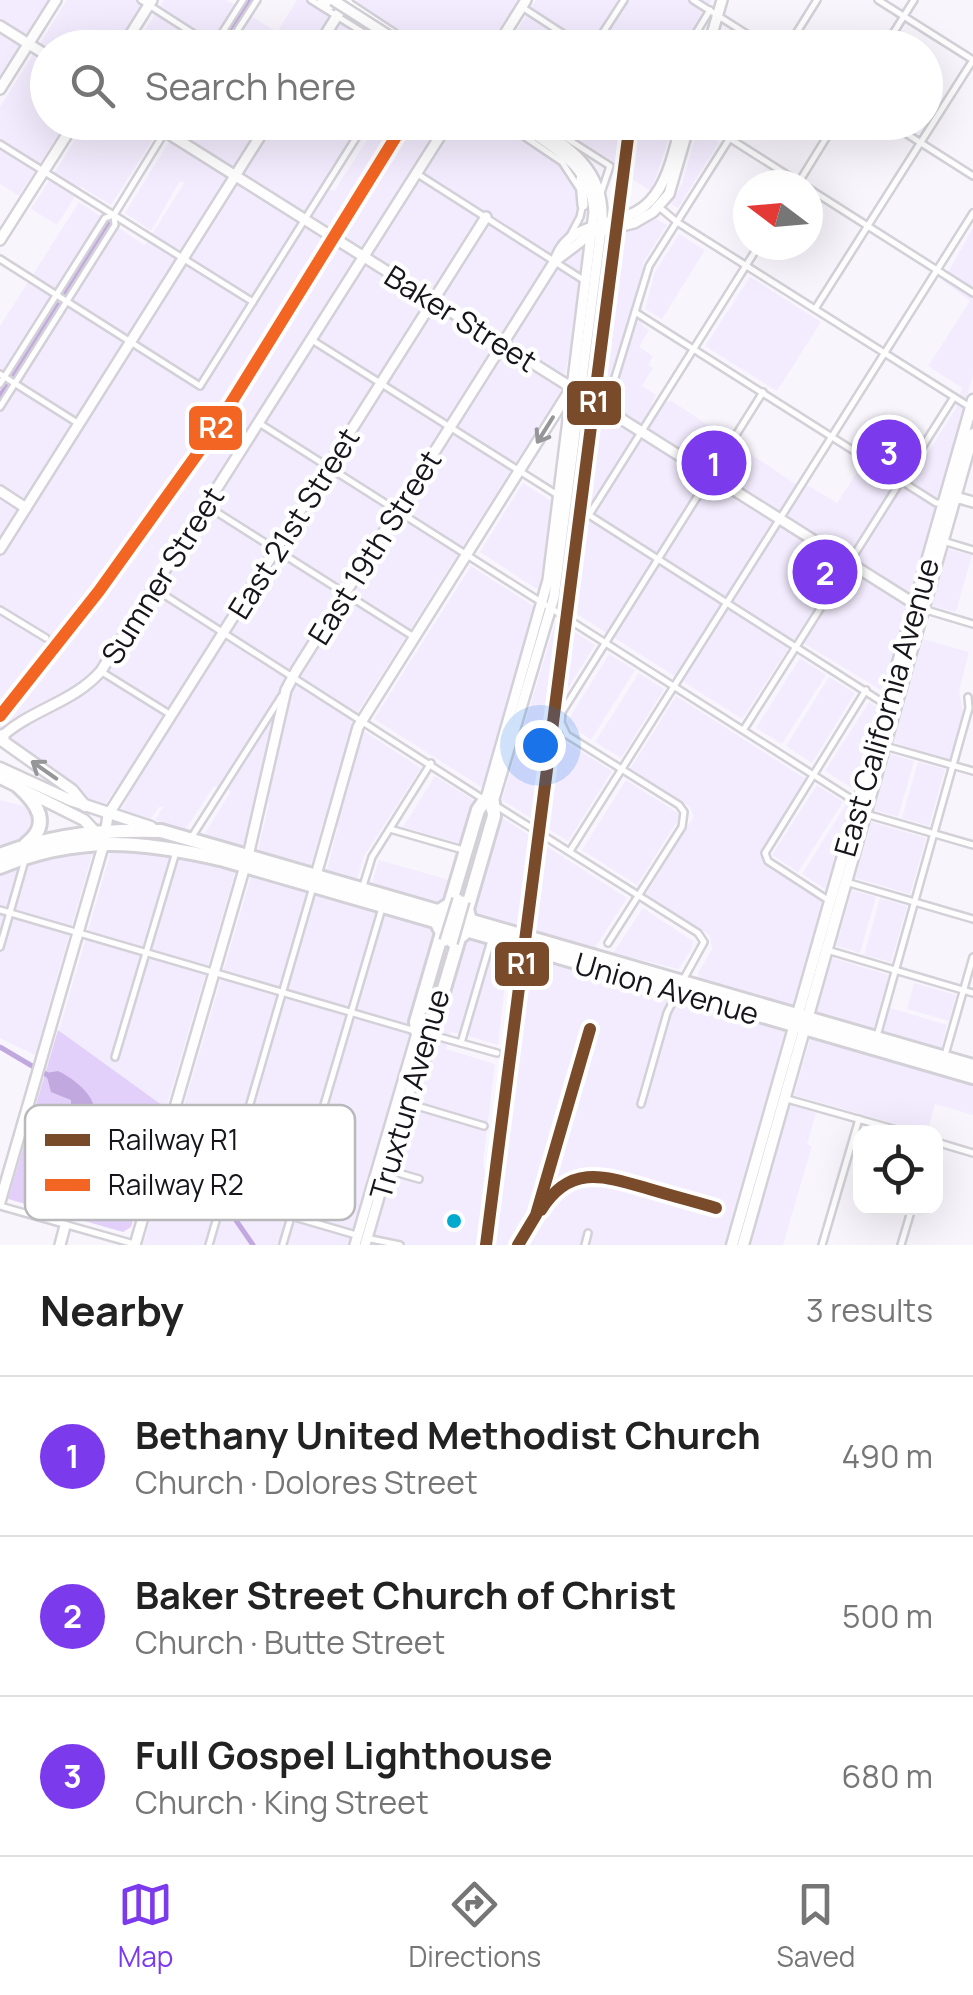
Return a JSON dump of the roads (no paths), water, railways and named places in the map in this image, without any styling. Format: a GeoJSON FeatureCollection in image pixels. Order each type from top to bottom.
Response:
{"type":"FeatureCollection","features":[{"type":"Feature","properties":{"kind":"highway"},"geometry":{"type":"LineString","coordinates":[[0,867],[24,852],[36,835],[40,816],[36,802],[18,786]]}},
{"type":"Feature","properties":{"kind":"highway"},"geometry":{"type":"LineString","coordinates":[[416,1070],[454,921],[466,851],[478,810],[489,802],[494,816],[454,921]]}},
{"type":"Feature","properties":{"kind":"highway"},"geometry":{"type":"LineString","coordinates":[[0,855],[102,835],[161,831],[190,838],[246,861]]}},
{"type":"Feature","properties":{"kind":"highway"},"geometry":{"type":"LineString","coordinates":[[102,835],[246,861]]}},
{"type":"Feature","properties":{"kind":"highway","name":"Union Avenue"},"geometry":{"type":"LineString","coordinates":[[246,861],[875,1043],[973,1077]]}},
{"type":"Feature","properties":{"kind":"highway","name":"Union Avenue"},"geometry":{"type":"LineString","coordinates":[[315,880],[362,888],[384,900]]}},
{"type":"Feature","properties":{"kind":"highway","name":"Union Avenue"},"geometry":{"type":"LineString","coordinates":[[875,1043],[973,1066]]}},
{"type":"Feature","properties":{"kind":"main road","name":"East California Avenue"},"geometry":{"type":"LineString","coordinates":[[802,1022],[832,934],[858,839],[886,709],[949,502],[972,405]]}},
{"type":"Feature","properties":{"kind":"main road","name":"East California Avenue"},"geometry":{"type":"LineString","coordinates":[[802,1022],[830,902],[885,746],[919,607],[943,541],[949,502],[973,434]]}},
{"type":"Feature","properties":{"kind":"main road"},"geometry":{"type":"LineString","coordinates":[[885,746],[882,738],[886,709]]}},
{"type":"Feature","properties":{"kind":"main road"},"geometry":{"type":"LineString","coordinates":[[1,736],[72,790],[85,806]]}},
{"type":"Feature","properties":{"kind":"main road"},"geometry":{"type":"LineString","coordinates":[[3,774],[161,831]]}},
{"type":"Feature","properties":{"kind":"main road"},"geometry":{"type":"LineString","coordinates":[[3,774],[18,786],[84,820],[102,835]]}},
{"type":"Feature","properties":{"kind":"main road"},"geometry":{"type":"LineString","coordinates":[[846,848],[846,882]]}},
{"type":"Feature","properties":{"kind":"main road"},"geometry":{"type":"LineString","coordinates":[[830,902],[834,904],[829,927],[832,934]]}},
{"type":"Feature","properties":{"kind":"main road"},"geometry":{"type":"LineString","coordinates":[[743,1245],[802,1022]]}},
{"type":"Feature","properties":{"kind":"main road"},"geometry":{"type":"LineString","coordinates":[[732,1245],[780,1097]]}},
{"type":"Feature","properties":{"kind":"main road"},"geometry":{"type":"LineString","coordinates":[[748,1188],[752,1191],[750,1220]]}},
{"type":"Feature","properties":{"kind":"street"},"geometry":{"type":"LineString","coordinates":[[37,30],[56,0]]}},
{"type":"Feature","properties":{"kind":"street"},"geometry":{"type":"LineString","coordinates":[[224,30],[242,0]]}},
{"type":"Feature","properties":{"kind":"street"},"geometry":{"type":"LineString","coordinates":[[238,30],[257,0]]}},
{"type":"Feature","properties":{"kind":"street"},"geometry":{"type":"LineString","coordinates":[[311,0],[362,30]]}},
{"type":"Feature","properties":{"kind":"street"},"geometry":{"type":"LineString","coordinates":[[328,30],[346,0],[391,30]]}},
{"type":"Feature","properties":{"kind":"street"},"geometry":{"type":"LineString","coordinates":[[605,30],[624,0]]}},
{"type":"Feature","properties":{"kind":"street"},"geometry":{"type":"LineString","coordinates":[[694,0],[741,30]]}},
{"type":"Feature","properties":{"kind":"street"},"geometry":{"type":"LineString","coordinates":[[701,30],[722,0]]}},
{"type":"Feature","properties":{"kind":"street"},"geometry":{"type":"LineString","coordinates":[[798,30],[817,0]]}},
{"type":"Feature","properties":{"kind":"street"},"geometry":{"type":"LineString","coordinates":[[878,0],[926,30]]}},
{"type":"Feature","properties":{"kind":"street"},"geometry":{"type":"LineString","coordinates":[[895,30],[914,0]]}},
{"type":"Feature","properties":{"kind":"street"},"geometry":{"type":"LineString","coordinates":[[132,30],[148,2],[189,30]]}},
{"type":"Feature","properties":{"kind":"street"},"geometry":{"type":"LineString","coordinates":[[328,2],[368,30]]}},
{"type":"Feature","properties":{"kind":"street"},"geometry":{"type":"LineString","coordinates":[[328,2],[377,30]]}},
{"type":"Feature","properties":{"kind":"street"},"geometry":{"type":"LineString","coordinates":[[507,30],[524,4],[560,30]]}},
{"type":"Feature","properties":{"kind":"street"},"geometry":{"type":"LineString","coordinates":[[711,30],[714,13]]}},
{"type":"Feature","properties":{"kind":"street"},"geometry":{"type":"LineString","coordinates":[[0,26],[28,44]]}},
{"type":"Feature","properties":{"kind":"street"},"geometry":{"type":"LineString","coordinates":[[0,89],[30,41]]}},
{"type":"Feature","properties":{"kind":"street"},"geometry":{"type":"LineString","coordinates":[[943,41],[973,60],[943,107]]}},
{"type":"Feature","properties":{"kind":"street"},"geometry":{"type":"LineString","coordinates":[[0,240],[63,140]]}},
{"type":"Feature","properties":{"kind":"street"},"geometry":{"type":"LineString","coordinates":[[79,424],[1,378],[160,140]]}},
{"type":"Feature","properties":{"kind":"street","name":"Baker Street"},"geometry":{"type":"LineString","coordinates":[[186,140],[236,176],[919,607]]}},
{"type":"Feature","properties":{"kind":"street"},"geometry":{"type":"LineString","coordinates":[[0,549],[258,140]]}},
{"type":"Feature","properties":{"kind":"street"},"geometry":{"type":"LineString","coordinates":[[0,259],[200,386],[355,140]]}},
{"type":"Feature","properties":{"kind":"street","name":"Sumner Street"},"geometry":{"type":"LineString","coordinates":[[1,736],[78,693],[101,672],[437,140]]}},
{"type":"Feature","properties":{"kind":"street"},"geometry":{"type":"LineString","coordinates":[[530,140],[562,162],[578,185],[583,205]]}},
{"type":"Feature","properties":{"kind":"street"},"geometry":{"type":"LineString","coordinates":[[540,140],[577,167],[593,198],[597,227],[585,281],[563,497]]}},
{"type":"Feature","properties":{"kind":"street"},"geometry":{"type":"LineString","coordinates":[[557,140],[577,153],[590,168],[601,193]]}},
{"type":"Feature","properties":{"kind":"street"},"geometry":{"type":"LineString","coordinates":[[489,802],[547,605],[582,395],[601,193],[610,166],[570,140]]}},
{"type":"Feature","properties":{"kind":"street"},"geometry":{"type":"LineString","coordinates":[[566,240],[638,211],[652,200],[679,140]]}},
{"type":"Feature","properties":{"kind":"street"},"geometry":{"type":"LineString","coordinates":[[597,227],[644,218],[658,207],[669,194],[676,175],[683,140]]}},
{"type":"Feature","properties":{"kind":"street"},"geometry":{"type":"LineString","coordinates":[[606,410],[648,266],[729,140]]}},
{"type":"Feature","properties":{"kind":"street"},"geometry":{"type":"LineString","coordinates":[[733,140],[779,170]]}},
{"type":"Feature","properties":{"kind":"street"},"geometry":{"type":"LineString","coordinates":[[810,170],[826,140]]}},
{"type":"Feature","properties":{"kind":"street"},"geometry":{"type":"LineString","coordinates":[[915,140],[973,176]]}},
{"type":"Feature","properties":{"kind":"street"},"geometry":{"type":"LineString","coordinates":[[816,309],[922,140]]}},
{"type":"Feature","properties":{"kind":"street"},"geometry":{"type":"LineString","coordinates":[[0,144],[253,302]]}},
{"type":"Feature","properties":{"kind":"street"},"geometry":{"type":"LineString","coordinates":[[566,240],[583,205],[577,167]]}},
{"type":"Feature","properties":{"kind":"street"},"geometry":{"type":"LineString","coordinates":[[416,173],[585,281],[590,288],[592,310]]}},
{"type":"Feature","properties":{"kind":"street"},"geometry":{"type":"LineString","coordinates":[[665,177],[658,207],[677,222],[972,405]]}},
{"type":"Feature","properties":{"kind":"street"},"geometry":{"type":"LineString","coordinates":[[823,198],[973,292]]}},
{"type":"Feature","properties":{"kind":"street"},"geometry":{"type":"LineString","coordinates":[[570,851],[973,213]]}},
{"type":"Feature","properties":{"kind":"street"},"geometry":{"type":"LineString","coordinates":[[0,407],[115,225],[114,214]]}},
{"type":"Feature","properties":{"kind":"street","name":"East 21st Street"},"geometry":{"type":"LineString","coordinates":[[29,1105],[108,815],[486,217]]}},
{"type":"Feature","properties":{"kind":"street","name":"East 19th Street"},"geometry":{"type":"LineString","coordinates":[[555,261],[597,227]]}},
{"type":"Feature","properties":{"kind":"street","name":"East 19th Street"},"geometry":{"type":"LineString","coordinates":[[176,1105],[246,861],[286,690],[566,240]]}},
{"type":"Feature","properties":{"kind":"street"},"geometry":{"type":"LineString","coordinates":[[750,260],[588,515],[866,690],[886,709]]}},
{"type":"Feature","properties":{"kind":"street"},"geometry":{"type":"LineString","coordinates":[[636,312],[936,503],[973,502]]}},
{"type":"Feature","properties":{"kind":"street"},"geometry":{"type":"LineString","coordinates":[[312,340],[563,497]]}},
{"type":"Feature","properties":{"kind":"street"},"geometry":{"type":"LineString","coordinates":[[545,371],[556,375],[566,372],[577,346]]}},
{"type":"Feature","properties":{"kind":"street"},"geometry":{"type":"LineString","coordinates":[[250,1105],[362,720],[572,388]]}},
{"type":"Feature","properties":{"kind":"street"},"geometry":{"type":"LineString","coordinates":[[608,943],[682,827],[684,812],[679,805],[567,735],[561,722],[563,708],[763,392]]}},
{"type":"Feature","properties":{"kind":"street"},"geometry":{"type":"LineString","coordinates":[[744,729],[954,397]]}},
{"type":"Feature","properties":{"kind":"street"},"geometry":{"type":"LineString","coordinates":[[259,422],[813,773],[862,809],[973,845]]}},
{"type":"Feature","properties":{"kind":"street"},"geometry":{"type":"LineString","coordinates":[[0,492],[26,508]]}},
{"type":"Feature","properties":{"kind":"street"},"geometry":{"type":"LineString","coordinates":[[206,506],[414,637]]}},
{"type":"Feature","properties":{"kind":"street"},"geometry":{"type":"LineString","coordinates":[[943,541],[973,550]]}},
{"type":"Feature","properties":{"kind":"street"},"geometry":{"type":"LineString","coordinates":[[154,588],[698,934],[704,942],[667,1014],[641,1104]]}},
{"type":"Feature","properties":{"kind":"street"},"geometry":{"type":"LineString","coordinates":[[919,607],[973,624]]}},
{"type":"Feature","properties":{"kind":"street"},"geometry":{"type":"LineString","coordinates":[[0,610],[46,638]]}},
{"type":"Feature","properties":{"kind":"street"},"geometry":{"type":"LineString","coordinates":[[101,672],[171,716]]}},
{"type":"Feature","properties":{"kind":"street"},"geometry":{"type":"LineString","coordinates":[[190,838],[286,690]]}},
{"type":"Feature","properties":{"kind":"street"},"geometry":{"type":"LineString","coordinates":[[830,902],[766,858],[766,849],[866,690]]}},
{"type":"Feature","properties":{"kind":"street"},"geometry":{"type":"LineString","coordinates":[[875,1043],[969,708],[968,697]]}},
{"type":"Feature","properties":{"kind":"street"},"geometry":{"type":"LineString","coordinates":[[454,921],[484,832],[496,766],[518,703]]}},
{"type":"Feature","properties":{"kind":"street"},"geometry":{"type":"LineString","coordinates":[[885,746],[973,772]]}},
{"type":"Feature","properties":{"kind":"street"},"geometry":{"type":"LineString","coordinates":[[362,888],[372,857],[431,764]]}},
{"type":"Feature","properties":{"kind":"street"},"geometry":{"type":"LineString","coordinates":[[390,829],[466,851]]}},
{"type":"Feature","properties":{"kind":"street"},"geometry":{"type":"LineString","coordinates":[[114,1057],[177,849]]}},
{"type":"Feature","properties":{"kind":"street"},"geometry":{"type":"LineString","coordinates":[[0,947],[24,852]]}},
{"type":"Feature","properties":{"kind":"street"},"geometry":{"type":"LineString","coordinates":[[846,882],[973,919]]}},
{"type":"Feature","properties":{"kind":"street"},"geometry":{"type":"LineString","coordinates":[[324,1105],[384,900]]}},
{"type":"Feature","properties":{"kind":"street"},"geometry":{"type":"LineString","coordinates":[[0,910],[496,1053]]}},
{"type":"Feature","properties":{"kind":"street"},"geometry":{"type":"LineString","coordinates":[[461,1043],[490,944]]}},
{"type":"Feature","properties":{"kind":"street"},"geometry":{"type":"LineString","coordinates":[[827,950],[973,993]]}},
{"type":"Feature","properties":{"kind":"street"},"geometry":{"type":"LineString","coordinates":[[944,1058],[973,957]]}},
{"type":"Feature","properties":{"kind":"street","name":"Truxtun Avenue"},"geometry":{"type":"LineString","coordinates":[[361,1241],[425,1033]]}},
{"type":"Feature","properties":{"kind":"street","name":"Truxtun Avenue"},"geometry":{"type":"LineString","coordinates":[[361,1241],[388,1170],[416,1070]]}},
{"type":"Feature","properties":{"kind":"street"},"geometry":{"type":"LineString","coordinates":[[780,1097],[880,1125]]}},
{"type":"Feature","properties":{"kind":"street"},"geometry":{"type":"LineString","coordinates":[[407,1103],[484,1126]]}},
{"type":"Feature","properties":{"kind":"street","name":"East 21st Street"},"geometry":{"type":"LineString","coordinates":[[0,1204],[25,1117]]}},
{"type":"Feature","properties":{"kind":"street"},"geometry":{"type":"LineString","coordinates":[[822,1245],[859,1119]]}},
{"type":"Feature","properties":{"kind":"street"},"geometry":{"type":"LineString","coordinates":[[943,1144],[973,1153]]}},
{"type":"Feature","properties":{"kind":"street"},"geometry":{"type":"LineString","coordinates":[[388,1170],[419,1179]]}},
{"type":"Feature","properties":{"kind":"street"},"geometry":{"type":"LineString","coordinates":[[0,1204],[25,1212]]}},
{"type":"Feature","properties":{"kind":"street"},"geometry":{"type":"LineString","coordinates":[[901,1245],[910,1215]]}},
{"type":"Feature","properties":{"kind":"street"},"geometry":{"type":"LineString","coordinates":[[47,1220],[135,1245]]}},
{"type":"Feature","properties":{"kind":"street","name":"East 19th Street"},"geometry":{"type":"LineString","coordinates":[[135,1245],[142,1220]]}},
{"type":"Feature","properties":{"kind":"street"},"geometry":{"type":"LineString","coordinates":[[209,1245],[216,1220]]}},
{"type":"Feature","properties":{"kind":"street"},"geometry":{"type":"LineString","coordinates":[[283,1244],[291,1220]]}},
{"type":"Feature","properties":{"kind":"street"},"geometry":{"type":"LineString","coordinates":[[303,1220],[377,1245]]}},
{"type":"Feature","properties":{"kind":"street"},"geometry":{"type":"LineString","coordinates":[[60,1245],[65,1226]]}},
{"type":"Feature","properties":{"kind":"street"},"geometry":{"type":"LineString","coordinates":[[585,1245],[588,1234]]}},
{"type":"Feature","properties":{"kind":"street"},"geometry":{"type":"LineString","coordinates":[[361,1241],[400,1245]]}},
{"type":"Feature","properties":{"kind":"waterway"},"geometry":{"type":"LineString","coordinates":[[231,30],[250,0]]}},
{"type":"Feature","properties":{"kind":"waterway"},"geometry":{"type":"LineString","coordinates":[[64,295],[109,224]]}},
{"type":"Feature","properties":{"kind":"waterway"},"geometry":{"type":"LineString","coordinates":[[0,396],[58,305]]}},
{"type":"Feature","properties":{"kind":"waterway"},"geometry":{"type":"LineString","coordinates":[[0,1047],[49,1076]]}},
{"type":"Feature","properties":{"kind":"waterway"},"geometry":{"type":"LineString","coordinates":[[236,1220],[253,1245]]}},
{"type":"Feature","properties":{"kind":"rail line","name":"R2"},"geometry":{"type":"LineString","coordinates":[[0,716],[99,591],[213,432],[394,140]]}},
{"type":"Feature","properties":{"kind":"rail line","name":"R1"},"geometry":{"type":"LineString","coordinates":[[486,1245],[628,140]]}},
{"type":"Feature","properties":{"kind":"rail line","name":"R1"},"geometry":{"type":"LineString","coordinates":[[518,1245],[536,1215],[590,1029]]}},
{"type":"Feature","properties":{"kind":"rail line","name":"R1"},"geometry":{"type":"LineString","coordinates":[[541,1210],[563,1186],[588,1177],[615,1180],[716,1208]]}},
{"type":"Feature","properties":{"kind":"place","name":"Full Gospel Lighthouse"},"geometry":{"type":"Point","coordinates":[889,452]}},
{"type":"Feature","properties":{"kind":"place","name":"Bethany United Methodist Church"},"geometry":{"type":"Point","coordinates":[714,463]}},
{"type":"Feature","properties":{"kind":"place","name":"Baker Street Church of Christ"},"geometry":{"type":"Point","coordinates":[825,572]}}]}
